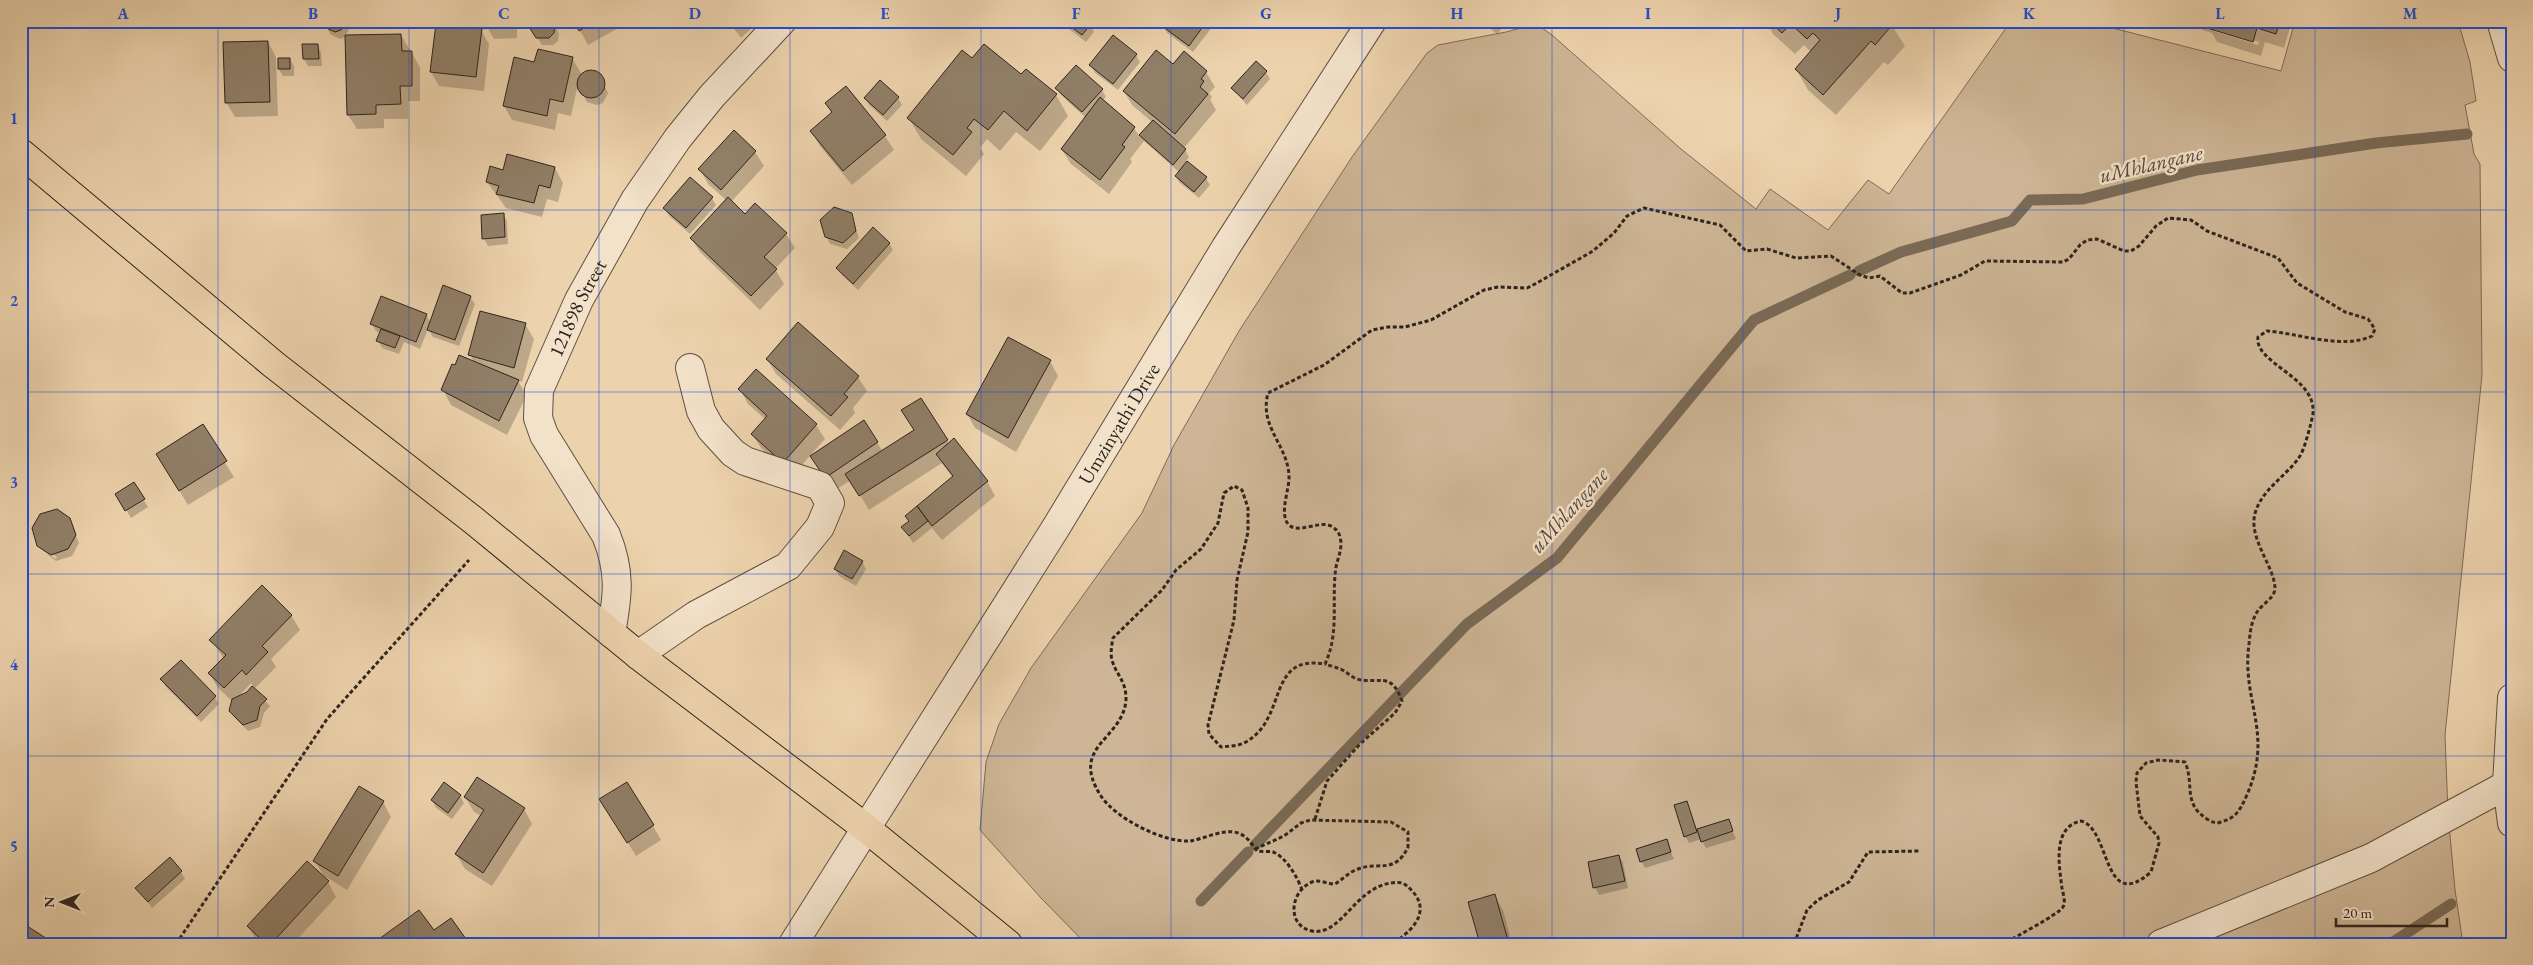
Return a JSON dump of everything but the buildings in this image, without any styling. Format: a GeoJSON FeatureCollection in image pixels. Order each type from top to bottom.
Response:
{"type":"FeatureCollection","features":[{"type":"Feature","properties":{"kind":"main road"},"geometry":{"type":"LineString","coordinates":[[21,153],[273,364],[492,535],[638,655],[868,829],[1008,944]]}},
{"type":"Feature","properties":{"kind":"street","name":"121898 Street"},"geometry":{"type":"LineString","coordinates":[[611,633],[618,595],[617,574],[612,552],[606,535],[544,435],[538,418],[539,390],[550,360],[579,300],[635,200],[678,138],[712,96],[782,21]]}},
{"type":"Feature","properties":{"kind":"street","name":"Umzinyathi Drive"},"geometry":{"type":"LineString","coordinates":[[794,944],[816,904],[868,829],[1055,530],[1226,247],[1372,21]]}},
{"type":"Feature","properties":{"kind":"street"},"geometry":{"type":"LineString","coordinates":[[2501,21],[2512,58]]}},
{"type":"Feature","properties":{"kind":"street"},"geometry":{"type":"LineString","coordinates":[[638,655],[696,615],[788,566],[820,527],[830,503],[820,486],[745,462],[733,454],[711,429],[701,411],[690,368]]}},
{"type":"Feature","properties":{"kind":"street"},"geometry":{"type":"LineString","coordinates":[[2512,698],[2509,783],[2512,823]]}},
{"type":"Feature","properties":{"kind":"street"},"geometry":{"type":"LineString","coordinates":[[2161,944],[2371,858],[2509,783]]}},
{"type":"Feature","properties":{"kind":"path"},"geometry":{"type":"LineString","coordinates":[[1325,664],[1335,625],[1336,577],[1342,546],[1340,536],[1337,530],[1330,525],[1296,528],[1288,525],[1284,517],[1289,475],[1287,464],[1269,427],[1266,402],[1268,393],[1324,365],[1372,330],[1388,327],[1405,327],[1431,320],[1484,290],[1498,287],[1527,288],[1594,251],[1614,233],[1627,216],[1644,208],[1720,225],[1746,251],[1767,250],[1796,258],[1831,256],[1860,275],[1869,278],[1880,276],[1902,293],[1910,293],[1961,275],[1985,261],[2062,262],[2069,259],[2080,245],[2087,240],[2097,239],[2124,251],[2131,251],[2139,246],[2156,226],[2168,218],[2191,220],[2207,231],[2278,258],[2297,283],[2345,312],[2368,319],[2375,329],[2372,336],[2356,341],[2302,337],[2267,331],[2258,337],[2258,345],[2262,353],[2296,378],[2308,395],[2313,407],[2308,435],[2299,458],[2268,490],[2256,510],[2254,521],[2262,555],[2275,586],[2274,593],[2257,612],[2252,624],[2247,659],[2259,730],[2259,748],[2251,787],[2242,806],[2236,815],[2229,820],[2218,823],[2211,821],[2200,815],[2191,802],[2185,762],[2158,760],[2146,763],[2137,772],[2136,782],[2140,816],[2158,837],[2159,843],[2152,872],[2133,883],[2126,884],[2119,881],[2104,856],[2091,826],[2081,821],[2074,822],[2066,828],[2061,837],[2060,858],[2064,898],[2062,907],[2056,914],[2028,928],[2004,944]]}},
{"type":"Feature","properties":{"kind":"path"},"geometry":{"type":"LineString","coordinates":[[1302,890],[1297,877],[1278,856],[1273,852],[1257,851],[1246,837],[1237,832],[1192,840],[1168,838],[1135,824],[1107,805],[1092,782],[1090,769],[1098,745],[1118,721],[1124,708],[1124,683],[1112,661],[1113,638],[1162,590],[1176,570],[1201,549],[1218,522],[1224,493],[1234,486],[1242,490],[1247,502],[1248,532],[1237,580],[1234,620],[1211,707],[1209,734],[1213,742],[1221,747],[1242,744],[1252,738],[1264,728],[1286,676],[1292,668],[1313,662],[1340,669],[1356,679],[1380,678],[1389,682],[1400,694],[1402,701],[1395,713],[1360,744],[1327,780],[1315,819]]}},
{"type":"Feature","properties":{"kind":"path"},"geometry":{"type":"LineString","coordinates":[[176,944],[327,719],[492,535]]}},
{"type":"Feature","properties":{"kind":"path"},"geometry":{"type":"LineString","coordinates":[[1255,848],[1284,836],[1301,823],[1315,819],[1391,822],[1408,832],[1408,847],[1405,853],[1390,865],[1359,868],[1335,884],[1320,881],[1312,882],[1302,890],[1295,900],[1294,916],[1302,927],[1313,931],[1331,928],[1340,922],[1351,907],[1369,892],[1390,883],[1403,883],[1416,894],[1420,918],[1411,931],[1392,944]]}},
{"type":"Feature","properties":{"kind":"path"},"geometry":{"type":"LineString","coordinates":[[1794,944],[1807,910],[1818,900],[1849,882],[1868,852],[1919,851]]}},
{"type":"Feature","properties":{"kind":"path"},"geometry":{"type":"LineString","coordinates":[[1340,944],[1360,941],[1368,944]]}},
{"type":"Feature","properties":{"kind":"shaded area"},"geometry":{"type":"Polygon","coordinates":[[[2011,21],[2085,21],[2281,71],[2295,21],[2458,21],[2470,62],[2476,101],[2465,105],[2474,154],[2480,164],[2482,375],[2445,735],[2448,813],[2455,890],[2463,944],[1086,944],[1041,898],[980,830],[986,762],[999,724],[1031,668],[1142,513],[1174,445],[1239,331],[1352,157],[1427,53],[1438,45],[1506,32],[1536,24],[1552,35],[1681,149],[1756,209],[1770,189],[1828,230],[1868,180],[1889,194],[2011,21]]]}},
{"type":"Feature","properties":{"kind":"waterway","name":"uMhlangane"},"geometry":{"type":"LineString","coordinates":[[1859,271],[1901,252],[2012,221],[2030,200],[2083,199],[2197,170],[2376,143],[2467,134]]}},
{"type":"Feature","properties":{"kind":"waterway","name":"uMhlangane"},"geometry":{"type":"LineString","coordinates":[[1255,845],[1467,624],[1557,558],[1754,320],[1850,275]]}},
{"type":"Feature","properties":{"kind":"waterway","name":"uMhlangane"},"geometry":{"type":"LineString","coordinates":[[1201,901],[1248,852]]}},
{"type":"Feature","properties":{"kind":"waterway"},"geometry":{"type":"LineString","coordinates":[[2390,944],[2451,904]]}}]}
